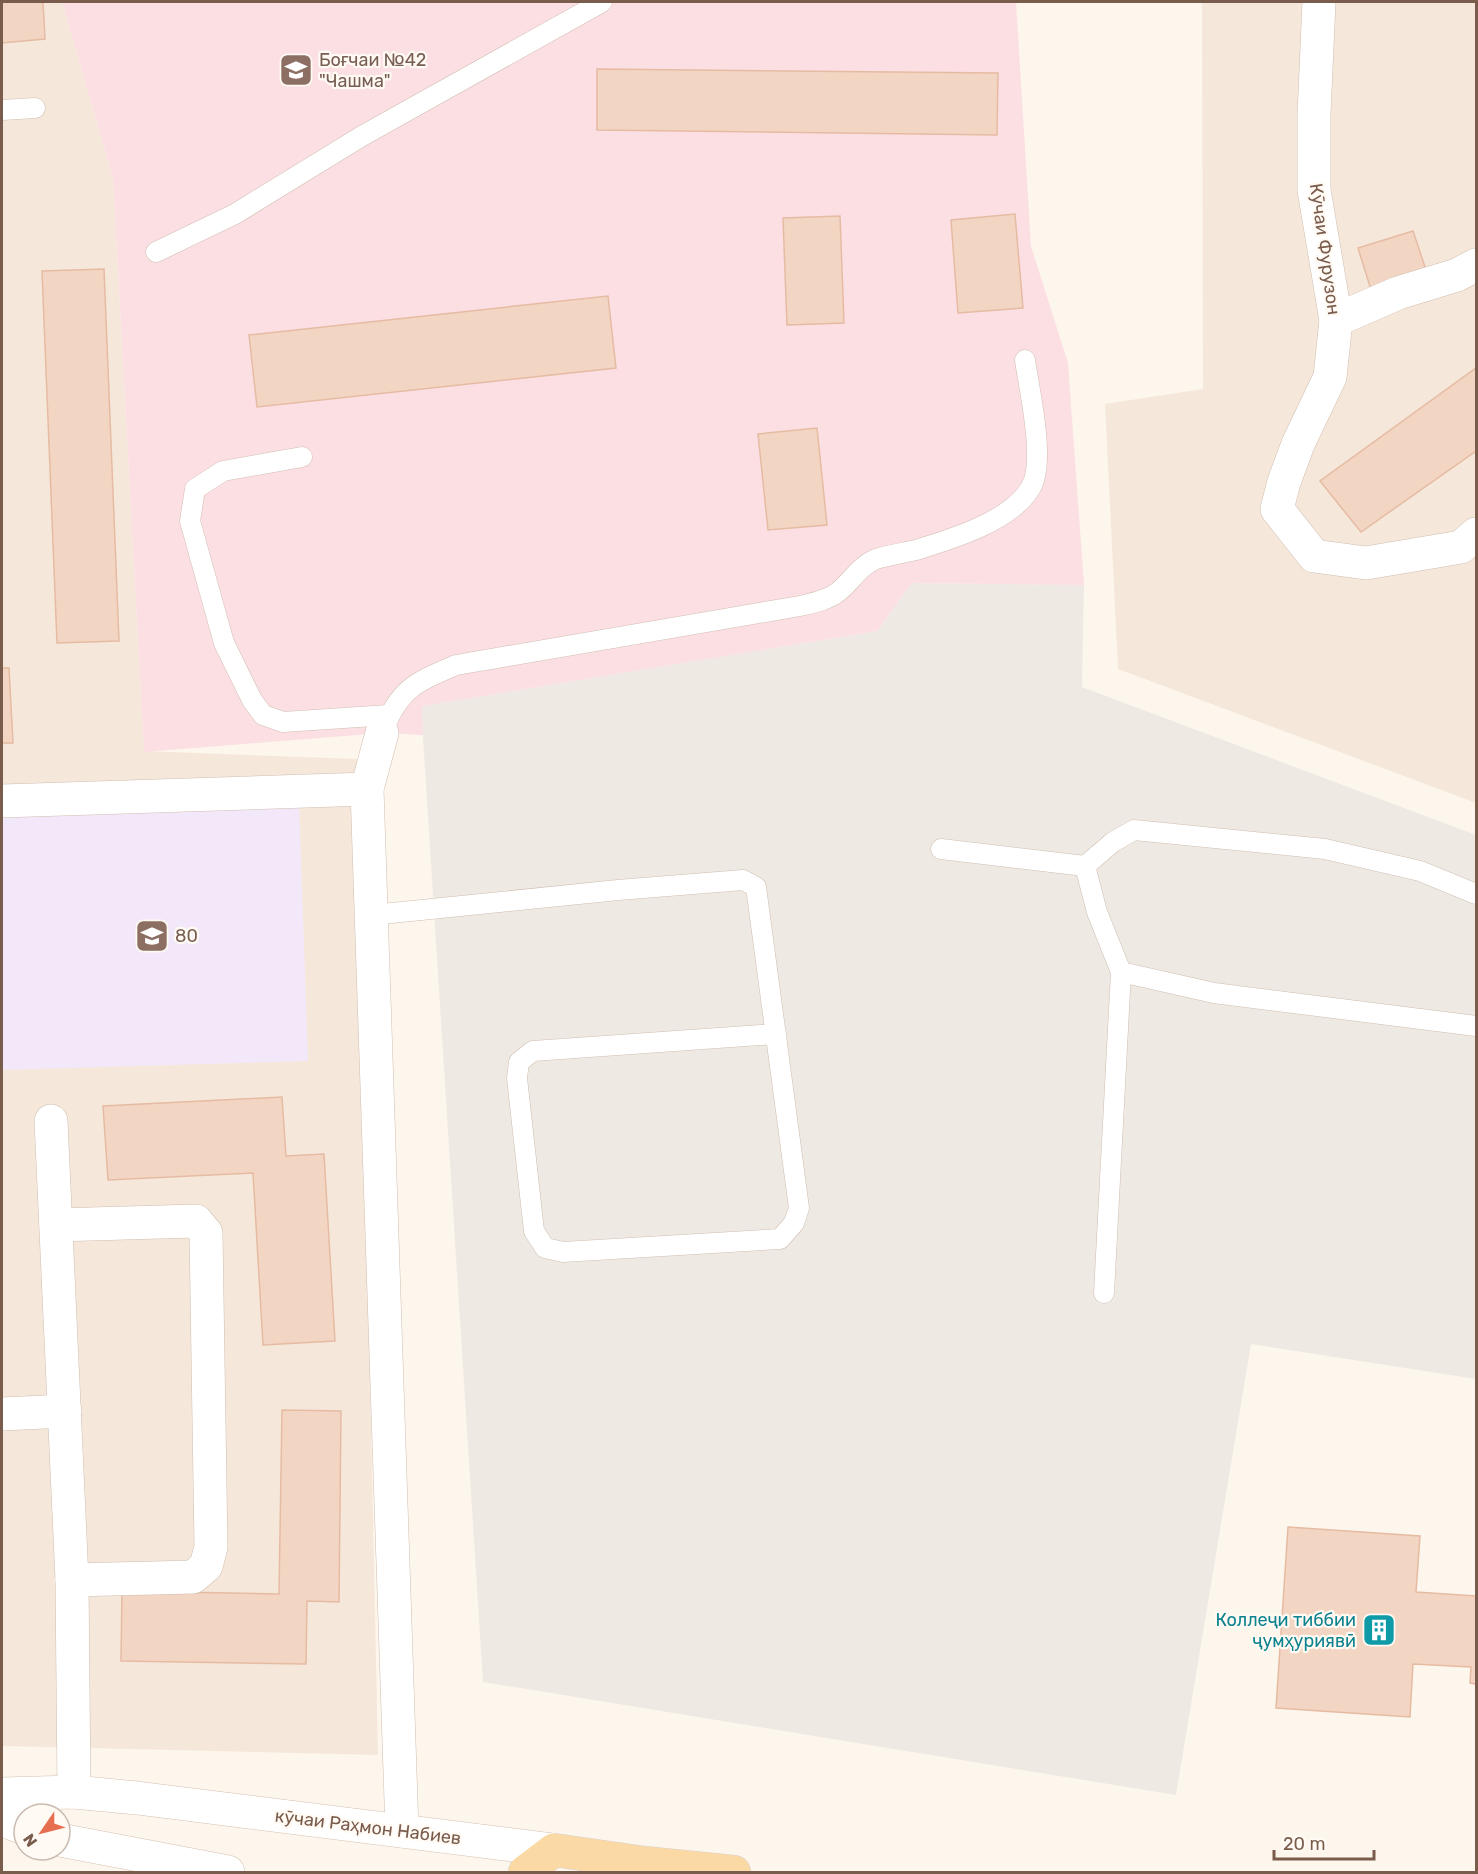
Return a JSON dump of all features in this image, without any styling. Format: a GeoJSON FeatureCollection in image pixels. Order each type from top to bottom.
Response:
{"type":"FeatureCollection","features":[{"type":"Feature","properties":{"kind":"main road","name":"кӯчаи Раҳмон Набиев"},"geometry":{"type":"LineString","coordinates":[[554,1850],[646,1868],[734,1872]]}},
{"type":"Feature","properties":{"kind":"main road"},"geometry":{"type":"LineString","coordinates":[[525,1872],[554,1850]]}},
{"type":"Feature","properties":{"kind":"street","name":"Кӯчаи Фурузон"},"geometry":{"type":"LineString","coordinates":[[1319,2],[1314,114],[1314,190],[1336,320],[1330,377],[1298,444],[1277,509],[1314,556],[1345,560],[1366,562],[1461,547],[1476,534]]}},
{"type":"Feature","properties":{"kind":"street"},"geometry":{"type":"LineString","coordinates":[[1336,320],[1398,294],[1457,275],[1476,265]]}},
{"type":"Feature","properties":{"kind":"street"},"geometry":{"type":"LineString","coordinates":[[386,724],[367,789],[402,1831]]}},
{"type":"Feature","properties":{"kind":"street"},"geometry":{"type":"LineString","coordinates":[[2,801],[367,789]]}},
{"type":"Feature","properties":{"kind":"street"},"geometry":{"type":"LineString","coordinates":[[51,1121],[72,1580],[74,1792]]}},
{"type":"Feature","properties":{"kind":"street"},"geometry":{"type":"LineString","coordinates":[[56,1226],[196,1221],[206,1233],[211,1547],[206,1566],[193,1577],[72,1580]]}},
{"type":"Feature","properties":{"kind":"street"},"geometry":{"type":"LineString","coordinates":[[2,1414],[65,1412]]}},
{"type":"Feature","properties":{"kind":"street","name":"кӯчаи Раҳмон Набиев"},"geometry":{"type":"LineString","coordinates":[[2,1794],[74,1792],[137,1798],[554,1850]]}},
{"type":"Feature","properties":{"kind":"street"},"geometry":{"type":"LineString","coordinates":[[72,1843],[186,1868],[228,1872]]}},
{"type":"Feature","properties":{"kind":"lane"},"geometry":{"type":"LineString","coordinates":[[156,252],[235,214],[362,136],[602,2]]}},
{"type":"Feature","properties":{"kind":"lane"},"geometry":{"type":"LineString","coordinates":[[2,110],[35,108]]}},
{"type":"Feature","properties":{"kind":"lane"},"geometry":{"type":"LineString","coordinates":[[302,457],[223,471],[195,489],[190,521],[224,643],[252,700],[263,715],[283,722],[386,724],[404,693],[411,687],[456,665],[800,606],[823,600],[838,592],[867,562],[916,550],[986,525],[1013,507],[1031,487],[1035,471],[1037,447],[1025,360]]}},
{"type":"Feature","properties":{"kind":"lane"},"geometry":{"type":"LineString","coordinates":[[941,849],[1085,866],[1113,842],[1134,830],[1325,849],[1420,871],[1476,894]]}},
{"type":"Feature","properties":{"kind":"lane"},"geometry":{"type":"LineString","coordinates":[[1085,866],[1097,912],[1121,972],[1104,1293]]}},
{"type":"Feature","properties":{"kind":"lane"},"geometry":{"type":"LineString","coordinates":[[372,915],[743,880],[756,887],[776,1034],[798,1208],[794,1222],[780,1239],[563,1252],[545,1248],[534,1231],[517,1078],[519,1062],[533,1050],[776,1034]]}},
{"type":"Feature","properties":{"kind":"lane"},"geometry":{"type":"LineString","coordinates":[[1121,972],[1214,993],[1476,1026]]}},
{"type":"Feature","properties":{"kind":"shaded area"},"geometry":{"type":"Polygon","coordinates":[[[2,2],[62,2],[113,178],[144,751],[357,759],[378,1755],[2,1746],[2,2]]]}},
{"type":"Feature","properties":{"kind":"shaded area"},"geometry":{"type":"Polygon","coordinates":[[[62,2],[1016,2],[1031,246],[1068,363],[1084,585],[912,583],[877,631],[422,706],[423,735],[382,733],[144,752],[113,178],[62,2]]]}},
{"type":"Feature","properties":{"kind":"shaded area"},"geometry":{"type":"Polygon","coordinates":[[[1202,2],[1476,2],[1476,803],[1118,669],[1105,404],[1203,389],[1202,2]]]}},
{"type":"Feature","properties":{"kind":"shaded area"},"geometry":{"type":"Polygon","coordinates":[[[912,583],[1084,585],[1082,687],[1476,835],[1476,1379],[1251,1344],[1176,1795],[483,1682],[421,706],[877,631],[912,583]]]}},
{"type":"Feature","properties":{"kind":"shaded area","name":"80"},"geometry":{"type":"Polygon","coordinates":[[[299,802],[308,1061],[2,1070],[2,811],[299,802]]]}},
{"type":"Feature","properties":{"kind":"building"},"geometry":{"type":"Polygon","coordinates":[[[2,2],[43,2],[45,39],[2,43],[2,2]]]}},
{"type":"Feature","properties":{"kind":"building"},"geometry":{"type":"Polygon","coordinates":[[[597,69],[998,73],[997,135],[597,130],[597,69]]]}},
{"type":"Feature","properties":{"kind":"building"},"geometry":{"type":"Polygon","coordinates":[[[1015,214],[1023,308],[958,313],[951,220],[1015,214]]]}},
{"type":"Feature","properties":{"kind":"building"},"geometry":{"type":"Polygon","coordinates":[[[840,216],[844,323],[787,325],[783,218],[840,216]]]}},
{"type":"Feature","properties":{"kind":"building"},"geometry":{"type":"Polygon","coordinates":[[[1413,231],[1428,276],[1372,293],[1358,248],[1413,231]]]}},
{"type":"Feature","properties":{"kind":"building"},"geometry":{"type":"Polygon","coordinates":[[[104,269],[119,641],[57,643],[42,271],[104,269]]]}},
{"type":"Feature","properties":{"kind":"building"},"geometry":{"type":"Polygon","coordinates":[[[608,296],[616,368],[257,407],[249,335],[608,296]]]}},
{"type":"Feature","properties":{"kind":"building"},"geometry":{"type":"Polygon","coordinates":[[[1476,368],[1476,451],[1361,532],[1320,481],[1476,368]]]}},
{"type":"Feature","properties":{"kind":"building"},"geometry":{"type":"Polygon","coordinates":[[[817,428],[827,525],[768,530],[758,434],[817,428]]]}},
{"type":"Feature","properties":{"kind":"building"},"geometry":{"type":"Polygon","coordinates":[[[2,668],[9,668],[13,743],[2,743],[2,668]]]}},
{"type":"Feature","properties":{"kind":"building"},"geometry":{"type":"Polygon","coordinates":[[[282,1097],[286,1156],[324,1154],[335,1341],[263,1345],[253,1173],[108,1180],[103,1106],[282,1097]]]}},
{"type":"Feature","properties":{"kind":"building"},"geometry":{"type":"Polygon","coordinates":[[[282,1410],[341,1411],[339,1602],[307,1601],[306,1664],[121,1661],[122,1591],[279,1594],[282,1410]]]}},
{"type":"Feature","properties":{"kind":"building","name":"Коллеҷи тиббии ҷумҳуриявӣ"},"geometry":{"type":"Polygon","coordinates":[[[1288,1527],[1420,1536],[1416,1592],[1476,1596],[1476,1684],[1470,1683],[1471,1667],[1413,1664],[1410,1717],[1276,1708],[1288,1527]]]}},
{"type":"Feature","properties":{"kind":"place","name":"Боғчаи №42 \"Чашма\""},"geometry":{"type":"Point","coordinates":[296,70]}},
{"type":"Feature","properties":{"kind":"place","name":"80"},"geometry":{"type":"Point","coordinates":[152,936]}},
{"type":"Feature","properties":{"kind":"place","name":"Коллеҷи тиббии ҷумҳуриявӣ"},"geometry":{"type":"Point","coordinates":[1379,1630]}}]}
